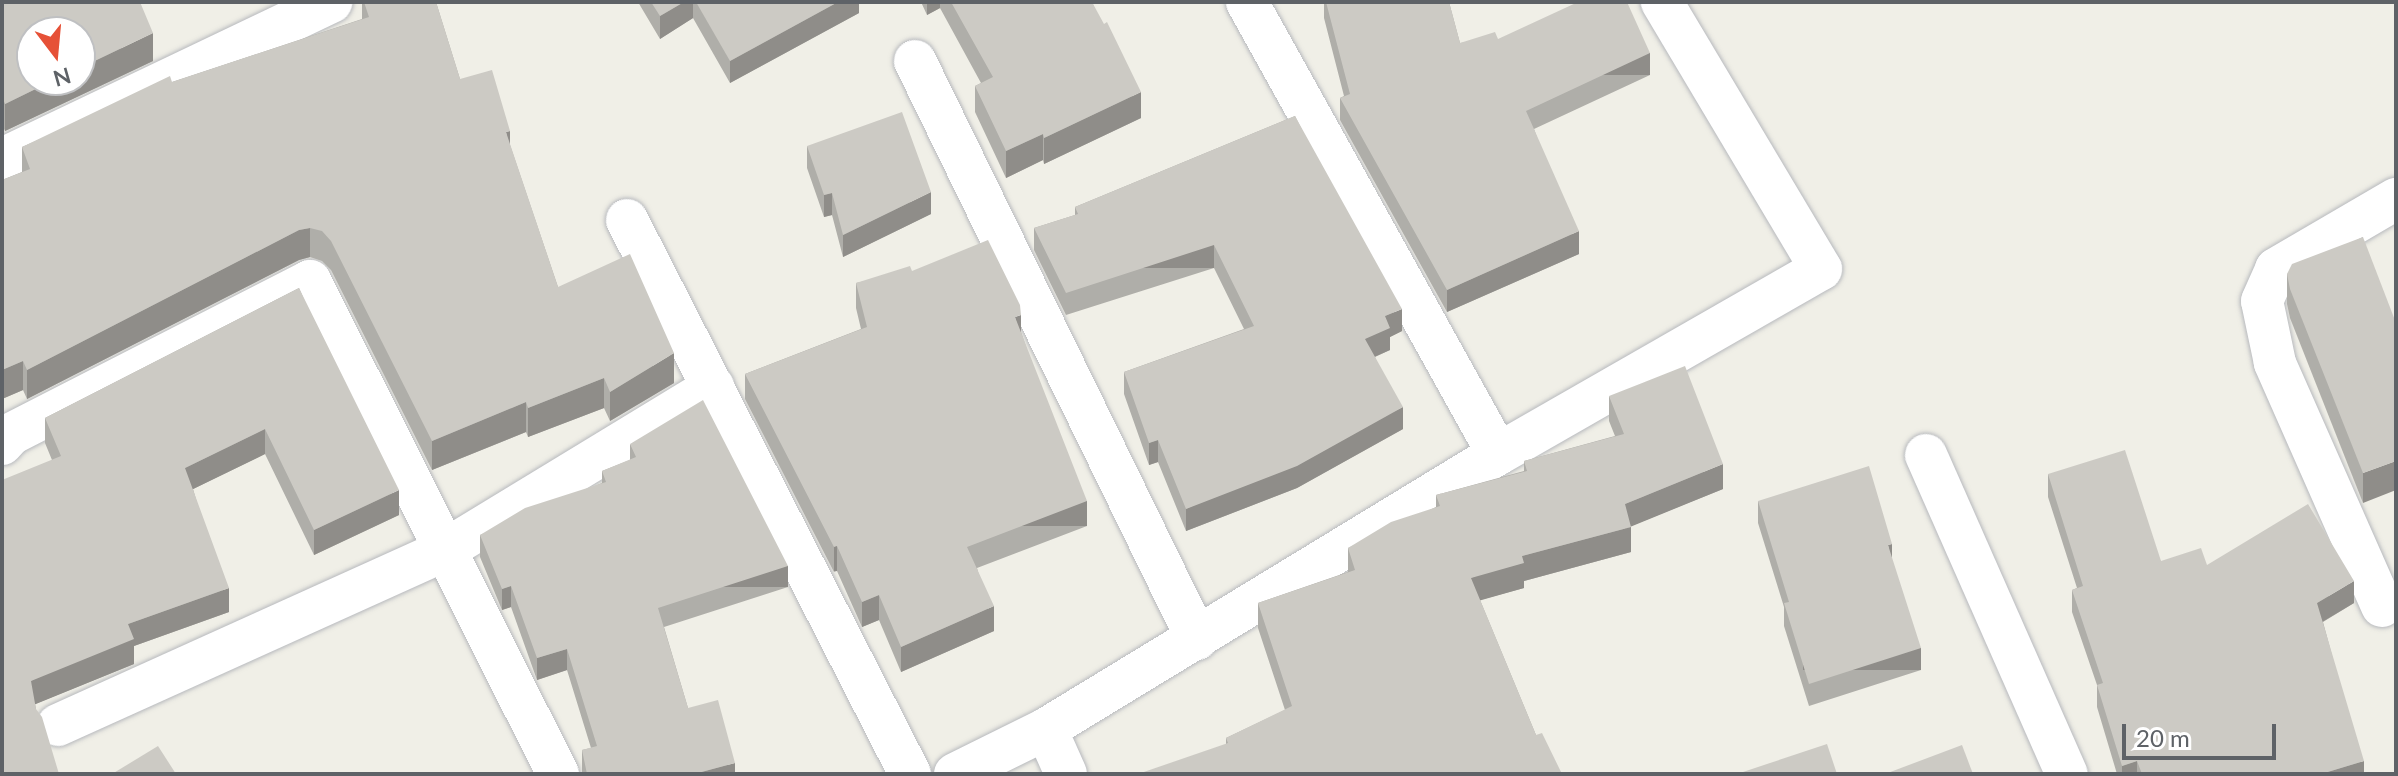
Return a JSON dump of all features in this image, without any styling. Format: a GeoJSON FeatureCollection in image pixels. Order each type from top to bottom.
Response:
{"type":"FeatureCollection","features":[{"type":"Feature","properties":{"kind":"street"},"geometry":{"type":"LineString","coordinates":[[2,159],[331,2]]}},
{"type":"Feature","properties":{"kind":"street"},"geometry":{"type":"LineString","coordinates":[[1247,2],[1498,454]]}},
{"type":"Feature","properties":{"kind":"street"},"geometry":{"type":"LineString","coordinates":[[955,774],[1046,729],[1498,454],[1821,269],[1662,2]]}},
{"type":"Feature","properties":{"kind":"street"},"geometry":{"type":"LineString","coordinates":[[915,61],[1197,639]]}},
{"type":"Feature","properties":{"kind":"street"},"geometry":{"type":"LineString","coordinates":[[2391,614],[2275,363],[2262,301],[2276,269],[2396,199]]}},
{"type":"Feature","properties":{"kind":"street"},"geometry":{"type":"LineString","coordinates":[[627,220],[910,774]]}},
{"type":"Feature","properties":{"kind":"street"},"geometry":{"type":"LineString","coordinates":[[2,444],[11,434],[310,281],[558,774]]}},
{"type":"Feature","properties":{"kind":"street"},"geometry":{"type":"LineString","coordinates":[[58,725],[445,550],[713,387]]}},
{"type":"Feature","properties":{"kind":"street"},"geometry":{"type":"LineString","coordinates":[[1926,455],[2067,774]]}},
{"type":"Feature","properties":{"kind":"street"},"geometry":{"type":"LineString","coordinates":[[1046,729],[1066,774]]}},
{"type":"Feature","properties":{"kind":"building"},"geometry":{"type":"Polygon","coordinates":[[[2,2],[140,2],[153,33],[96,60],[96,16],[16,16],[16,96],[21,96],[5,104],[2,100],[2,2]]]}},
{"type":"Feature","properties":{"kind":"building"},"geometry":{"type":"Polygon","coordinates":[[[364,2],[436,2],[460,79],[492,70],[510,131],[506,132],[558,287],[630,254],[674,353],[610,392],[604,378],[528,408],[526,402],[432,441],[331,241],[322,231],[310,228],[299,230],[27,370],[23,361],[2,370],[2,180],[30,169],[22,147],[170,76],[172,82],[369,17],[364,2]]]}},
{"type":"Feature","properties":{"kind":"building"},"geometry":{"type":"Polygon","coordinates":[[[651,2],[684,2],[660,16],[651,2]]]}},
{"type":"Feature","properties":{"kind":"building"},"geometry":{"type":"Polygon","coordinates":[[[696,2],[838,2],[730,61],[696,2]]]}},
{"type":"Feature","properties":{"kind":"building"},"geometry":{"type":"Polygon","coordinates":[[[951,2],[1092,2],[1104,24],[1107,22],[1141,92],[1044,138],[1043,134],[1006,151],[975,86],[993,77],[951,2]]]}},
{"type":"Feature","properties":{"kind":"building"},"geometry":{"type":"Polygon","coordinates":[[[1326,2],[1449,2],[1460,43],[1495,32],[1498,39],[1578,2],[1627,2],[1650,53],[1526,111],[1579,231],[1447,290],[1340,98],[1350,94],[1326,2]]]}},
{"type":"Feature","properties":{"kind":"building"},"geometry":{"type":"Polygon","coordinates":[[[902,112],[931,192],[843,235],[832,193],[824,195],[807,146],[902,112]]]}},
{"type":"Feature","properties":{"kind":"building"},"geometry":{"type":"Polygon","coordinates":[[[1295,116],[1402,309],[1385,316],[1390,328],[1365,339],[1403,407],[1297,466],[1186,509],[1158,440],[1149,443],[1124,372],[1254,326],[1214,245],[1066,293],[1034,228],[1078,214],[1075,207],[1295,116]]]}},
{"type":"Feature","properties":{"kind":"building"},"geometry":{"type":"Polygon","coordinates":[[[2363,237],[2396,323],[2396,461],[2363,473],[2290,289],[2287,274],[2292,264],[2363,237]]]}},
{"type":"Feature","properties":{"kind":"building"},"geometry":{"type":"Polygon","coordinates":[[[988,240],[1020,305],[1021,315],[1015,317],[1087,501],[967,547],[994,606],[901,647],[879,595],[862,602],[837,546],[834,547],[745,374],[867,327],[856,283],[910,266],[912,271],[988,240]]]}},
{"type":"Feature","properties":{"kind":"building"},"geometry":{"type":"Polygon","coordinates":[[[299,288],[399,490],[314,530],[265,429],[185,468],[229,588],[128,624],[134,639],[31,681],[36,709],[42,717],[59,774],[2,774],[2,480],[61,456],[45,418],[299,288]]]}},
{"type":"Feature","properties":{"kind":"building"},"geometry":{"type":"Polygon","coordinates":[[[1685,366],[1723,464],[1625,504],[1631,527],[1522,556],[1524,563],[1471,578],[1536,735],[1542,733],[1562,774],[1138,774],[1228,743],[1226,738],[1292,706],[1258,603],[1355,570],[1348,548],[1391,522],[1440,506],[1436,495],[1527,471],[1524,461],[1624,434],[1609,396],[1685,366]]]}},
{"type":"Feature","properties":{"kind":"building"},"geometry":{"type":"Polygon","coordinates":[[[703,400],[788,566],[658,608],[688,708],[718,700],[735,763],[694,774],[587,774],[582,750],[597,746],[567,649],[537,658],[511,586],[502,589],[480,535],[525,508],[606,482],[602,471],[636,457],[630,444],[703,400]]]}},
{"type":"Feature","properties":{"kind":"building"},"geometry":{"type":"Polygon","coordinates":[[[2125,450],[2161,561],[2201,548],[2207,565],[2308,504],[2354,581],[2317,603],[2364,761],[2321,774],[2142,774],[2137,761],[2122,766],[2097,685],[2103,683],[2072,590],[2083,586],[2048,474],[2125,450]]]}},
{"type":"Feature","properties":{"kind":"building"},"geometry":{"type":"Polygon","coordinates":[[[1869,466],[1892,544],[1888,545],[1921,648],[1809,684],[1784,603],[1789,602],[1758,501],[1869,466]]]}},
{"type":"Feature","properties":{"kind":"building"},"geometry":{"type":"Polygon","coordinates":[[[1827,744],[1837,774],[1737,774],[1827,744]]]}},
{"type":"Feature","properties":{"kind":"building"},"geometry":{"type":"Polygon","coordinates":[[[1962,745],[1973,774],[1885,774],[1962,745]]]}},
{"type":"Feature","properties":{"kind":"building"},"geometry":{"type":"Polygon","coordinates":[[[158,746],[176,774],[112,774],[158,746]]]}}]}
